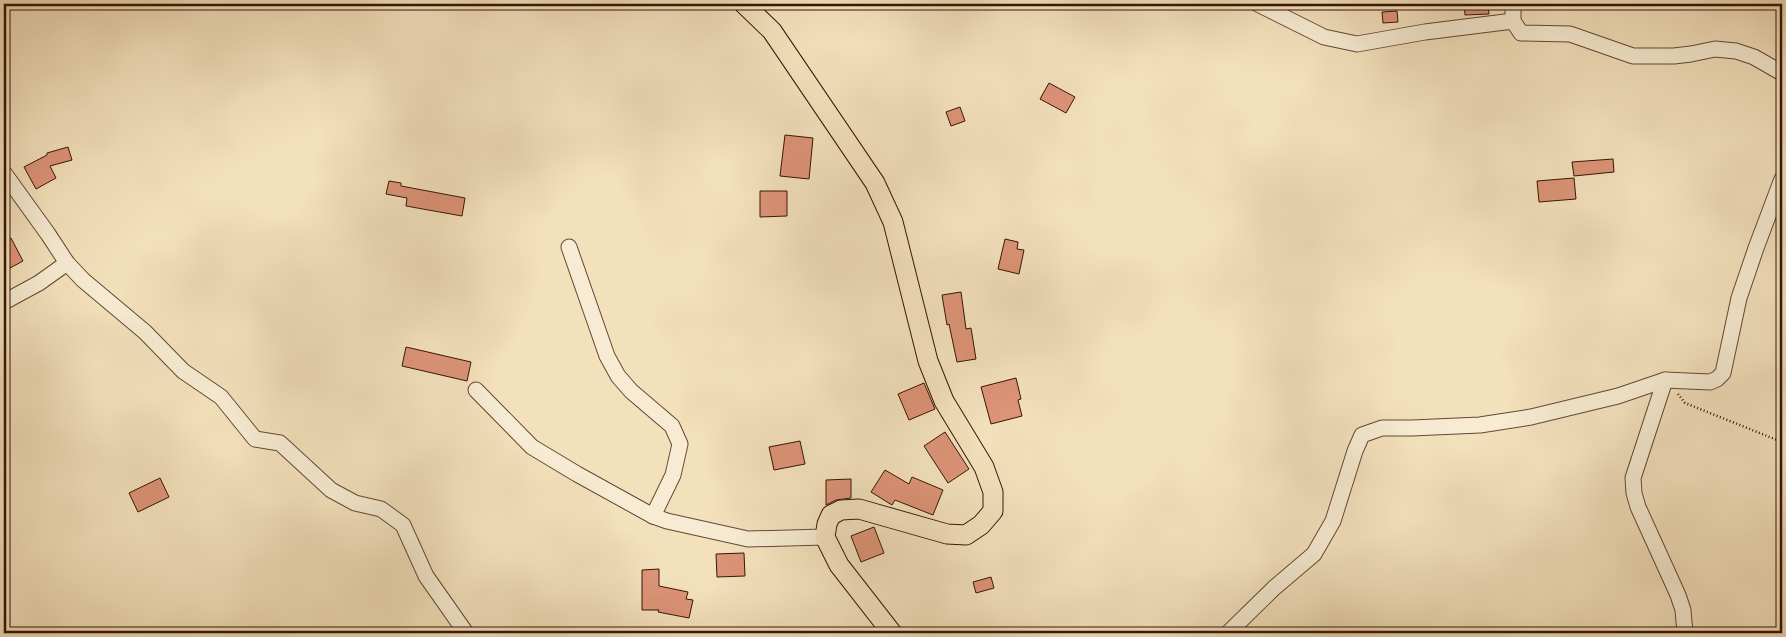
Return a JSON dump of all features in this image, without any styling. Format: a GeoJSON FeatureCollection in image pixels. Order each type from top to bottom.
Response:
{"type":"FeatureCollection","features":[{"type":"Feature","properties":{"kind":"main road"},"geometry":{"type":"LineString","coordinates":[[744,4],[772,31],[875,183],[893,222],[928,361],[944,402],[984,467],[993,492],[993,511],[981,525],[966,534],[947,534],[859,509],[841,510],[831,515],[826,524],[825,537],[839,565],[892,633]]}},
{"type":"Feature","properties":{"kind":"street"},"geometry":{"type":"LineString","coordinates":[[1258,4],[1324,36],[1357,44],[1424,32],[1513,22]]}},
{"type":"Feature","properties":{"kind":"street"},"geometry":{"type":"LineString","coordinates":[[1513,4],[1513,22],[1521,33],[1570,34],[1633,56],[1674,56],[1715,49],[1736,50],[1754,57],[1782,73]]}},
{"type":"Feature","properties":{"kind":"street"},"geometry":{"type":"LineString","coordinates":[[4,173],[67,263],[83,280],[145,332],[183,371],[221,397],[255,439],[280,443],[331,490],[355,503],[381,509],[404,525],[426,576],[466,633]]}},
{"type":"Feature","properties":{"kind":"street"},"geometry":{"type":"LineString","coordinates":[[1228,633],[1274,588],[1314,554],[1332,521],[1362,435],[1382,428],[1480,424],[1531,418],[1618,396],[1665,380],[1710,382],[1718,380],[1723,373],[1739,298],[1782,179]]}},
{"type":"Feature","properties":{"kind":"street"},"geometry":{"type":"LineString","coordinates":[[569,247],[607,356],[618,376],[631,391],[672,426],[680,444],[673,475],[653,516]]}},
{"type":"Feature","properties":{"kind":"street"},"geometry":{"type":"LineString","coordinates":[[4,302],[39,283],[67,263]]}},
{"type":"Feature","properties":{"kind":"street"},"geometry":{"type":"LineString","coordinates":[[1665,380],[1633,478],[1634,493],[1638,508],[1678,595],[1683,610],[1685,633]]}},
{"type":"Feature","properties":{"kind":"street"},"geometry":{"type":"LineString","coordinates":[[476,390],[532,447],[653,516],[667,521],[748,539],[825,537]]}},
{"type":"Feature","properties":{"kind":"path"},"geometry":{"type":"LineString","coordinates":[[1665,380],[1685,403],[1777,440],[1782,449]]}},
{"type":"Feature","properties":{"kind":"building"},"geometry":{"type":"Polygon","coordinates":[[[1464,4],[1488,4],[1489,14],[1465,15],[1464,4]]]}},
{"type":"Feature","properties":{"kind":"building"},"geometry":{"type":"Polygon","coordinates":[[[1397,11],[1398,22],[1383,23],[1382,12],[1397,11]]]}},
{"type":"Feature","properties":{"kind":"building"},"geometry":{"type":"Polygon","coordinates":[[[1049,83],[1075,97],[1066,113],[1040,99],[1049,83]]]}},
{"type":"Feature","properties":{"kind":"building"},"geometry":{"type":"Polygon","coordinates":[[[960,107],[965,121],[951,126],[946,112],[960,107]]]}},
{"type":"Feature","properties":{"kind":"building"},"geometry":{"type":"Polygon","coordinates":[[[785,135],[813,138],[809,179],[780,176],[785,135]]]}},
{"type":"Feature","properties":{"kind":"building"},"geometry":{"type":"Polygon","coordinates":[[[68,147],[72,160],[50,166],[56,178],[36,189],[24,167],[47,155],[47,153],[68,147]]]}},
{"type":"Feature","properties":{"kind":"building"},"geometry":{"type":"Polygon","coordinates":[[[1613,159],[1614,172],[1574,176],[1572,162],[1613,159]]]}},
{"type":"Feature","properties":{"kind":"building"},"geometry":{"type":"Polygon","coordinates":[[[1574,178],[1576,199],[1539,202],[1537,181],[1574,178]]]}},
{"type":"Feature","properties":{"kind":"building"},"geometry":{"type":"Polygon","coordinates":[[[389,181],[401,183],[401,186],[465,198],[462,216],[406,206],[407,198],[386,194],[389,181]]]}},
{"type":"Feature","properties":{"kind":"building"},"geometry":{"type":"Polygon","coordinates":[[[760,191],[787,191],[787,216],[760,217],[760,191]]]}},
{"type":"Feature","properties":{"kind":"building"},"geometry":{"type":"Polygon","coordinates":[[[11,238],[23,261],[10,268],[4,256],[4,242],[11,238]]]}},
{"type":"Feature","properties":{"kind":"building"},"geometry":{"type":"Polygon","coordinates":[[[1005,239],[1018,242],[1017,249],[1024,250],[1019,274],[998,269],[1005,239]]]}},
{"type":"Feature","properties":{"kind":"building"},"geometry":{"type":"Polygon","coordinates":[[[961,292],[966,329],[971,328],[976,359],[957,362],[949,324],[947,325],[942,295],[961,292]]]}},
{"type":"Feature","properties":{"kind":"building"},"geometry":{"type":"Polygon","coordinates":[[[406,347],[471,362],[467,381],[402,366],[406,347]]]}},
{"type":"Feature","properties":{"kind":"building"},"geometry":{"type":"Polygon","coordinates":[[[1016,378],[1021,399],[1018,400],[1022,416],[991,424],[981,387],[1016,378]]]}},
{"type":"Feature","properties":{"kind":"building"},"geometry":{"type":"Polygon","coordinates":[[[924,383],[935,409],[909,420],[898,394],[924,383]]]}},
{"type":"Feature","properties":{"kind":"building"},"geometry":{"type":"Polygon","coordinates":[[[945,432],[969,469],[948,483],[924,446],[945,432]]]}},
{"type":"Feature","properties":{"kind":"building"},"geometry":{"type":"Polygon","coordinates":[[[800,441],[805,464],[774,470],[769,447],[800,441]]]}},
{"type":"Feature","properties":{"kind":"building"},"geometry":{"type":"Polygon","coordinates":[[[885,470],[909,484],[912,477],[943,490],[933,515],[895,500],[892,505],[871,492],[885,470]]]}},
{"type":"Feature","properties":{"kind":"building"},"geometry":{"type":"Polygon","coordinates":[[[160,478],[169,497],[138,512],[129,493],[160,478]]]}},
{"type":"Feature","properties":{"kind":"building"},"geometry":{"type":"Polygon","coordinates":[[[851,479],[851,498],[836,500],[826,505],[826,480],[851,479]]]}},
{"type":"Feature","properties":{"kind":"building"},"geometry":{"type":"Polygon","coordinates":[[[874,527],[884,553],[861,562],[851,536],[874,527]]]}},
{"type":"Feature","properties":{"kind":"building"},"geometry":{"type":"Polygon","coordinates":[[[744,553],[745,576],[717,577],[716,554],[744,553]]]}},
{"type":"Feature","properties":{"kind":"building"},"geometry":{"type":"Polygon","coordinates":[[[659,569],[659,586],[688,592],[686,599],[693,600],[689,618],[658,612],[659,610],[642,610],[642,570],[659,569]]]}},
{"type":"Feature","properties":{"kind":"building"},"geometry":{"type":"Polygon","coordinates":[[[991,577],[994,588],[976,593],[973,582],[991,577]]]}}]}
